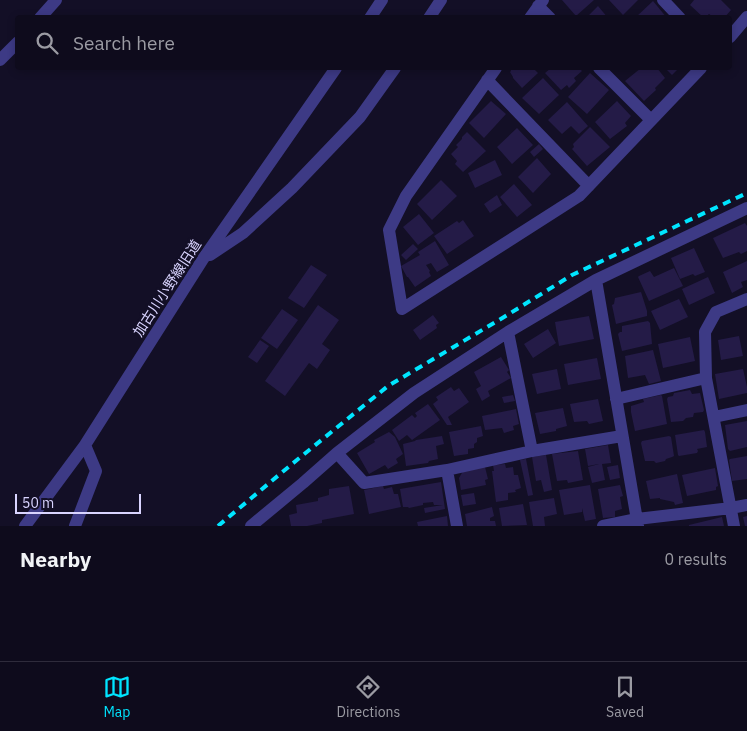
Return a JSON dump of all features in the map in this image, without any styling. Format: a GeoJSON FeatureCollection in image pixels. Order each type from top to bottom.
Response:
{"type":"FeatureCollection","features":[{"type":"Feature","properties":{"kind":"street"},"geometry":{"type":"LineString","coordinates":[[43,15],[56,0]]}},
{"type":"Feature","properties":{"kind":"street"},"geometry":{"type":"LineString","coordinates":[[372,15],[382,0]]}},
{"type":"Feature","properties":{"kind":"street"},"geometry":{"type":"LineString","coordinates":[[431,15],[442,0]]}},
{"type":"Feature","properties":{"kind":"street"},"geometry":{"type":"LineString","coordinates":[[663,0],[677,15]]}},
{"type":"Feature","properties":{"kind":"street"},"geometry":{"type":"LineString","coordinates":[[532,15],[540,3],[548,15]]}},
{"type":"Feature","properties":{"kind":"street"},"geometry":{"type":"LineString","coordinates":[[732,35],[747,17]]}},
{"type":"Feature","properties":{"kind":"street"},"geometry":{"type":"LineString","coordinates":[[0,60],[15,45]]}},
{"type":"Feature","properties":{"kind":"street","name":"加古川小野線旧道"},"geometry":{"type":"LineString","coordinates":[[25,526],[85,445],[203,259],[335,70]]}},
{"type":"Feature","properties":{"kind":"street"},"geometry":{"type":"LineString","coordinates":[[203,259],[244,232],[292,188],[360,117],[394,70]]}},
{"type":"Feature","properties":{"kind":"street"},"geometry":{"type":"LineString","coordinates":[[494,70],[406,196],[390,230],[402,309],[579,196],[699,70]]}},
{"type":"Feature","properties":{"kind":"street"},"geometry":{"type":"LineString","coordinates":[[602,70],[651,120]]}},
{"type":"Feature","properties":{"kind":"street"},"geometry":{"type":"LineString","coordinates":[[487,80],[589,186]]}},
{"type":"Feature","properties":{"kind":"street"},"geometry":{"type":"LineString","coordinates":[[251,526],[266,521],[337,453],[414,393],[508,332],[596,280],[747,208]]}},
{"type":"Feature","properties":{"kind":"street"},"geometry":{"type":"LineString","coordinates":[[596,280],[637,523]]}},
{"type":"Feature","properties":{"kind":"street"},"geometry":{"type":"LineString","coordinates":[[734,526],[706,378],[705,332],[716,312],[747,299]]}},
{"type":"Feature","properties":{"kind":"street"},"geometry":{"type":"LineString","coordinates":[[508,332],[532,451]]}},
{"type":"Feature","properties":{"kind":"street"},"geometry":{"type":"LineString","coordinates":[[616,399],[706,378]]}},
{"type":"Feature","properties":{"kind":"street"},"geometry":{"type":"LineString","coordinates":[[714,417],[747,410]]}},
{"type":"Feature","properties":{"kind":"street"},"geometry":{"type":"LineString","coordinates":[[337,453],[364,484],[447,470],[532,451],[622,436]]}},
{"type":"Feature","properties":{"kind":"street"},"geometry":{"type":"LineString","coordinates":[[75,526],[96,471],[85,445]]}},
{"type":"Feature","properties":{"kind":"street"},"geometry":{"type":"LineString","coordinates":[[447,470],[457,526]]}},
{"type":"Feature","properties":{"kind":"street"},"geometry":{"type":"LineString","coordinates":[[603,526],[637,523],[747,504]]}},
{"type":"Feature","properties":{"kind":"building"},"geometry":{"type":"Polygon","coordinates":[[[562,0],[594,0],[577,15],[562,0]]]}},
{"type":"Feature","properties":{"kind":"building"},"geometry":{"type":"Polygon","coordinates":[[[609,0],[638,0],[623,15],[609,0]]]}},
{"type":"Feature","properties":{"kind":"building"},"geometry":{"type":"Polygon","coordinates":[[[694,0],[721,0],[731,10],[727,15],[701,15],[690,5],[694,0]]]}},
{"type":"Feature","properties":{"kind":"building"},"geometry":{"type":"Polygon","coordinates":[[[653,1],[665,15],[638,15],[653,1]]]}},
{"type":"Feature","properties":{"kind":"building"},"geometry":{"type":"Polygon","coordinates":[[[598,6],[606,15],[589,15],[598,6]]]}},
{"type":"Feature","properties":{"kind":"building"},"geometry":{"type":"Polygon","coordinates":[[[535,70],[538,73],[522,88],[513,78],[511,71],[535,70]]]}},
{"type":"Feature","properties":{"kind":"building"},"geometry":{"type":"Polygon","coordinates":[[[549,70],[582,71],[574,78],[576,81],[569,88],[567,85],[561,90],[545,73],[549,70]]]}},
{"type":"Feature","properties":{"kind":"building"},"geometry":{"type":"Polygon","coordinates":[[[639,70],[659,70],[665,78],[644,101],[625,81],[639,70]]]}},
{"type":"Feature","properties":{"kind":"building"},"geometry":{"type":"Polygon","coordinates":[[[667,70],[677,70],[672,75],[667,70]]]}},
{"type":"Feature","properties":{"kind":"building"},"geometry":{"type":"Polygon","coordinates":[[[590,73],[609,90],[587,114],[568,97],[590,73]]]}},
{"type":"Feature","properties":{"kind":"building"},"geometry":{"type":"Polygon","coordinates":[[[543,78],[559,95],[539,114],[522,98],[543,78]]]}},
{"type":"Feature","properties":{"kind":"building"},"geometry":{"type":"Polygon","coordinates":[[[491,101],[506,114],[484,138],[469,123],[491,101]]]}},
{"type":"Feature","properties":{"kind":"building"},"geometry":{"type":"Polygon","coordinates":[[[617,101],[631,116],[625,123],[627,126],[610,139],[595,122],[617,101]]]}},
{"type":"Feature","properties":{"kind":"building"},"geometry":{"type":"Polygon","coordinates":[[[567,102],[588,126],[579,134],[571,126],[562,134],[548,120],[567,102]]]}},
{"type":"Feature","properties":{"kind":"building"},"geometry":{"type":"Polygon","coordinates":[[[590,127],[610,147],[587,166],[572,149],[574,147],[573,144],[590,127]]]}},
{"type":"Feature","properties":{"kind":"building"},"geometry":{"type":"Polygon","coordinates":[[[517,128],[533,145],[512,164],[497,147],[517,128]]]}},
{"type":"Feature","properties":{"kind":"building"},"geometry":{"type":"Polygon","coordinates":[[[467,132],[486,151],[463,172],[455,164],[457,161],[451,154],[458,147],[456,145],[467,132]]]}},
{"type":"Feature","properties":{"kind":"building"},"geometry":{"type":"Polygon","coordinates":[[[539,144],[543,149],[534,157],[530,152],[539,144]]]}},
{"type":"Feature","properties":{"kind":"building"},"geometry":{"type":"Polygon","coordinates":[[[537,158],[551,174],[533,193],[518,177],[537,158]]]}},
{"type":"Feature","properties":{"kind":"building"},"geometry":{"type":"Polygon","coordinates":[[[495,160],[502,175],[475,188],[468,173],[495,160]]]}},
{"type":"Feature","properties":{"kind":"building"},"geometry":{"type":"Polygon","coordinates":[[[441,180],[457,196],[432,220],[417,204],[441,180]]]}},
{"type":"Feature","properties":{"kind":"building"},"geometry":{"type":"Polygon","coordinates":[[[514,184],[532,205],[517,217],[500,197],[514,184]]]}},
{"type":"Feature","properties":{"kind":"building"},"geometry":{"type":"Polygon","coordinates":[[[497,195],[502,205],[490,213],[484,204],[497,195]]]}},
{"type":"Feature","properties":{"kind":"building"},"geometry":{"type":"Polygon","coordinates":[[[419,214],[434,233],[418,245],[403,227],[419,214]]]}},
{"type":"Feature","properties":{"kind":"building"},"geometry":{"type":"Polygon","coordinates":[[[463,220],[474,236],[447,254],[434,236],[457,221],[459,223],[463,220]]]}},
{"type":"Feature","properties":{"kind":"building"},"geometry":{"type":"Polygon","coordinates":[[[745,223],[747,226],[747,251],[723,258],[713,238],[745,223]]]}},
{"type":"Feature","properties":{"kind":"building"},"geometry":{"type":"Polygon","coordinates":[[[435,241],[449,265],[437,272],[431,263],[426,265],[431,276],[415,287],[401,266],[420,255],[418,252],[435,241]]]}},
{"type":"Feature","properties":{"kind":"building"},"geometry":{"type":"Polygon","coordinates":[[[413,244],[418,249],[406,260],[401,255],[413,244]]]}},
{"type":"Feature","properties":{"kind":"building"},"geometry":{"type":"Polygon","coordinates":[[[694,248],[705,272],[680,279],[671,258],[694,248]]]}},
{"type":"Feature","properties":{"kind":"building"},"geometry":{"type":"Polygon","coordinates":[[[747,261],[747,280],[741,282],[743,287],[732,293],[723,272],[747,261]]]}},
{"type":"Feature","properties":{"kind":"building"},"geometry":{"type":"Polygon","coordinates":[[[311,265],[327,275],[304,308],[288,298],[311,265]]]}},
{"type":"Feature","properties":{"kind":"building"},"geometry":{"type":"Polygon","coordinates":[[[674,268],[683,286],[649,301],[638,277],[650,271],[654,277],[674,268]]]}},
{"type":"Feature","properties":{"kind":"building"},"geometry":{"type":"Polygon","coordinates":[[[708,277],[715,293],[689,305],[682,289],[708,277]]]}},
{"type":"Feature","properties":{"kind":"building"},"geometry":{"type":"Polygon","coordinates":[[[641,292],[647,316],[616,324],[612,305],[615,298],[641,292]]]}},
{"type":"Feature","properties":{"kind":"building"},"geometry":{"type":"Polygon","coordinates":[[[679,299],[688,317],[660,330],[651,311],[679,299]]]}},
{"type":"Feature","properties":{"kind":"building"},"geometry":{"type":"Polygon","coordinates":[[[318,305],[339,320],[322,344],[330,350],[317,369],[309,363],[285,396],[265,381],[318,305]]]}},
{"type":"Feature","properties":{"kind":"building"},"geometry":{"type":"Polygon","coordinates":[[[282,309],[298,320],[277,349],[261,338],[282,309]]]}},
{"type":"Feature","properties":{"kind":"building"},"geometry":{"type":"Polygon","coordinates":[[[433,315],[439,323],[436,325],[437,328],[420,340],[413,330],[433,315]]]}},
{"type":"Feature","properties":{"kind":"building"},"geometry":{"type":"Polygon","coordinates":[[[589,316],[594,339],[559,346],[555,322],[589,316]]]}},
{"type":"Feature","properties":{"kind":"building"},"geometry":{"type":"Polygon","coordinates":[[[648,321],[650,323],[652,344],[622,351],[618,334],[622,332],[622,326],[648,321]]]}},
{"type":"Feature","properties":{"kind":"building"},"geometry":{"type":"Polygon","coordinates":[[[548,329],[556,343],[533,358],[524,344],[548,329]]]}},
{"type":"Feature","properties":{"kind":"building"},"geometry":{"type":"Polygon","coordinates":[[[739,336],[743,356],[721,360],[718,340],[739,336]]]}},
{"type":"Feature","properties":{"kind":"building"},"geometry":{"type":"Polygon","coordinates":[[[690,337],[695,361],[663,368],[658,344],[690,337]]]}},
{"type":"Feature","properties":{"kind":"building"},"geometry":{"type":"Polygon","coordinates":[[[260,340],[269,346],[257,363],[248,357],[260,340]]]}},
{"type":"Feature","properties":{"kind":"building"},"geometry":{"type":"Polygon","coordinates":[[[653,350],[661,381],[649,384],[645,375],[628,378],[625,356],[653,350]]]}},
{"type":"Feature","properties":{"kind":"building"},"geometry":{"type":"Polygon","coordinates":[[[501,357],[509,370],[507,372],[511,378],[488,391],[490,396],[482,401],[476,389],[481,386],[474,372],[501,357]]]}},
{"type":"Feature","properties":{"kind":"building"},"geometry":{"type":"Polygon","coordinates":[[[597,358],[601,379],[568,385],[564,364],[597,358]]]}},
{"type":"Feature","properties":{"kind":"building"},"geometry":{"type":"Polygon","coordinates":[[[557,369],[561,389],[537,394],[532,374],[557,369]]]}},
{"type":"Feature","properties":{"kind":"building"},"geometry":{"type":"Polygon","coordinates":[[[743,369],[747,393],[719,399],[715,374],[743,369]]]}},
{"type":"Feature","properties":{"kind":"building"},"geometry":{"type":"Polygon","coordinates":[[[451,387],[454,391],[459,388],[469,402],[448,417],[452,425],[447,425],[433,404],[438,400],[436,397],[451,387]]]}},
{"type":"Feature","properties":{"kind":"building"},"geometry":{"type":"Polygon","coordinates":[[[690,390],[692,394],[700,393],[703,412],[694,413],[693,417],[686,418],[683,421],[671,422],[668,397],[673,396],[674,393],[690,390]]]}},
{"type":"Feature","properties":{"kind":"building"},"geometry":{"type":"Polygon","coordinates":[[[513,395],[515,401],[504,403],[502,397],[513,395]]]}},
{"type":"Feature","properties":{"kind":"building"},"geometry":{"type":"Polygon","coordinates":[[[661,395],[667,424],[635,431],[631,406],[644,402],[643,399],[661,395]]]}},
{"type":"Feature","properties":{"kind":"building"},"geometry":{"type":"Polygon","coordinates":[[[598,399],[603,421],[589,424],[587,421],[574,422],[570,404],[598,399]]]}},
{"type":"Feature","properties":{"kind":"building"},"geometry":{"type":"Polygon","coordinates":[[[428,404],[440,420],[412,440],[407,435],[399,441],[392,430],[412,415],[415,418],[417,416],[415,413],[428,404]]]}},
{"type":"Feature","properties":{"kind":"building"},"geometry":{"type":"Polygon","coordinates":[[[563,408],[567,426],[556,429],[556,431],[540,434],[535,413],[563,408]]]}},
{"type":"Feature","properties":{"kind":"building"},"geometry":{"type":"Polygon","coordinates":[[[516,409],[519,424],[513,426],[514,430],[504,433],[502,428],[485,430],[482,416],[516,409]]]}},
{"type":"Feature","properties":{"kind":"building"},"geometry":{"type":"Polygon","coordinates":[[[747,421],[747,447],[730,451],[728,449],[725,425],[747,421]]]}},
{"type":"Feature","properties":{"kind":"building"},"geometry":{"type":"Polygon","coordinates":[[[481,426],[483,436],[477,438],[474,448],[468,449],[468,454],[454,456],[449,432],[481,426]]]}},
{"type":"Feature","properties":{"kind":"building"},"geometry":{"type":"Polygon","coordinates":[[[704,430],[707,447],[697,449],[697,453],[678,455],[675,435],[704,430]]]}},
{"type":"Feature","properties":{"kind":"building"},"geometry":{"type":"Polygon","coordinates":[[[389,432],[395,437],[403,454],[396,459],[398,463],[388,469],[385,465],[369,474],[357,453],[375,442],[374,440],[389,432]]]}},
{"type":"Feature","properties":{"kind":"building"},"geometry":{"type":"Polygon","coordinates":[[[442,436],[444,444],[436,446],[438,459],[428,463],[406,466],[403,444],[442,436]]]}},
{"type":"Feature","properties":{"kind":"building"},"geometry":{"type":"Polygon","coordinates":[[[671,437],[674,456],[656,463],[654,461],[645,461],[642,441],[671,437]]]}},
{"type":"Feature","properties":{"kind":"building"},"geometry":{"type":"Polygon","coordinates":[[[608,445],[611,463],[602,464],[605,480],[592,483],[588,467],[599,464],[588,466],[585,449],[608,445]]]}},
{"type":"Feature","properties":{"kind":"building"},"geometry":{"type":"Polygon","coordinates":[[[578,451],[583,480],[568,483],[567,480],[557,481],[552,454],[578,451]]]}},
{"type":"Feature","properties":{"kind":"building"},"geometry":{"type":"Polygon","coordinates":[[[546,455],[552,490],[544,492],[541,480],[536,481],[532,457],[546,455]]]}},
{"type":"Feature","properties":{"kind":"building"},"geometry":{"type":"Polygon","coordinates":[[[747,456],[747,479],[732,481],[729,460],[747,456]]]}},
{"type":"Feature","properties":{"kind":"building"},"geometry":{"type":"Polygon","coordinates":[[[526,459],[533,495],[528,496],[520,460],[526,459]]]}},
{"type":"Feature","properties":{"kind":"building"},"geometry":{"type":"Polygon","coordinates":[[[505,464],[506,468],[513,467],[514,475],[518,475],[521,488],[515,490],[516,492],[508,493],[508,500],[496,502],[493,465],[505,464]]]}},
{"type":"Feature","properties":{"kind":"building"},"geometry":{"type":"Polygon","coordinates":[[[618,465],[620,478],[610,480],[607,467],[618,465]]]}},
{"type":"Feature","properties":{"kind":"building"},"geometry":{"type":"Polygon","coordinates":[[[485,467],[488,479],[485,480],[486,485],[461,490],[459,478],[463,471],[485,467]]]}},
{"type":"Feature","properties":{"kind":"building"},"geometry":{"type":"Polygon","coordinates":[[[715,468],[718,486],[716,490],[687,496],[682,475],[715,468]]]}},
{"type":"Feature","properties":{"kind":"building"},"geometry":{"type":"Polygon","coordinates":[[[677,474],[683,503],[675,505],[674,502],[660,498],[650,499],[646,481],[677,474]]]}},
{"type":"Feature","properties":{"kind":"building"},"geometry":{"type":"Polygon","coordinates":[[[441,482],[445,509],[425,513],[424,508],[443,505],[434,505],[433,502],[409,508],[403,507],[400,489],[441,482]]]}},
{"type":"Feature","properties":{"kind":"building"},"geometry":{"type":"Polygon","coordinates":[[[590,485],[596,519],[585,521],[582,508],[582,512],[564,515],[559,490],[590,485]]]}},
{"type":"Feature","properties":{"kind":"building"},"geometry":{"type":"Polygon","coordinates":[[[620,485],[623,496],[620,497],[622,509],[615,511],[615,517],[603,518],[598,489],[620,485]]]}},
{"type":"Feature","properties":{"kind":"building"},"geometry":{"type":"Polygon","coordinates":[[[349,486],[354,514],[322,520],[322,523],[307,526],[291,526],[289,515],[297,513],[296,505],[318,501],[318,498],[329,495],[329,489],[349,486]]]}},
{"type":"Feature","properties":{"kind":"building"},"geometry":{"type":"Polygon","coordinates":[[[383,486],[384,489],[392,487],[394,494],[398,494],[401,507],[369,514],[364,490],[383,486]]]}},
{"type":"Feature","properties":{"kind":"building"},"geometry":{"type":"Polygon","coordinates":[[[474,493],[476,504],[463,506],[461,495],[474,493]]]}},
{"type":"Feature","properties":{"kind":"building"},"geometry":{"type":"Polygon","coordinates":[[[554,498],[557,514],[544,517],[545,526],[533,526],[529,502],[554,498]]]}},
{"type":"Feature","properties":{"kind":"building"},"geometry":{"type":"Polygon","coordinates":[[[523,504],[527,525],[502,526],[499,508],[523,504]]]}},
{"type":"Feature","properties":{"kind":"building"},"geometry":{"type":"Polygon","coordinates":[[[492,507],[494,516],[490,518],[490,521],[495,521],[496,526],[467,526],[465,514],[492,507]]]}},
{"type":"Feature","properties":{"kind":"building"},"geometry":{"type":"Polygon","coordinates":[[[447,516],[448,526],[418,526],[417,522],[447,516]]]}},
{"type":"Feature","properties":{"kind":"building"},"geometry":{"type":"Polygon","coordinates":[[[747,516],[747,526],[745,526],[743,517],[747,516]]]}},
{"type":"Feature","properties":{"kind":"building"},"geometry":{"type":"Polygon","coordinates":[[[722,517],[724,526],[689,526],[689,525],[722,517]]]}},
{"type":"Feature","properties":{"kind":"railway"},"geometry":{"type":"LineString","coordinates":[[218,526],[388,386],[572,275],[747,193]]}}]}
